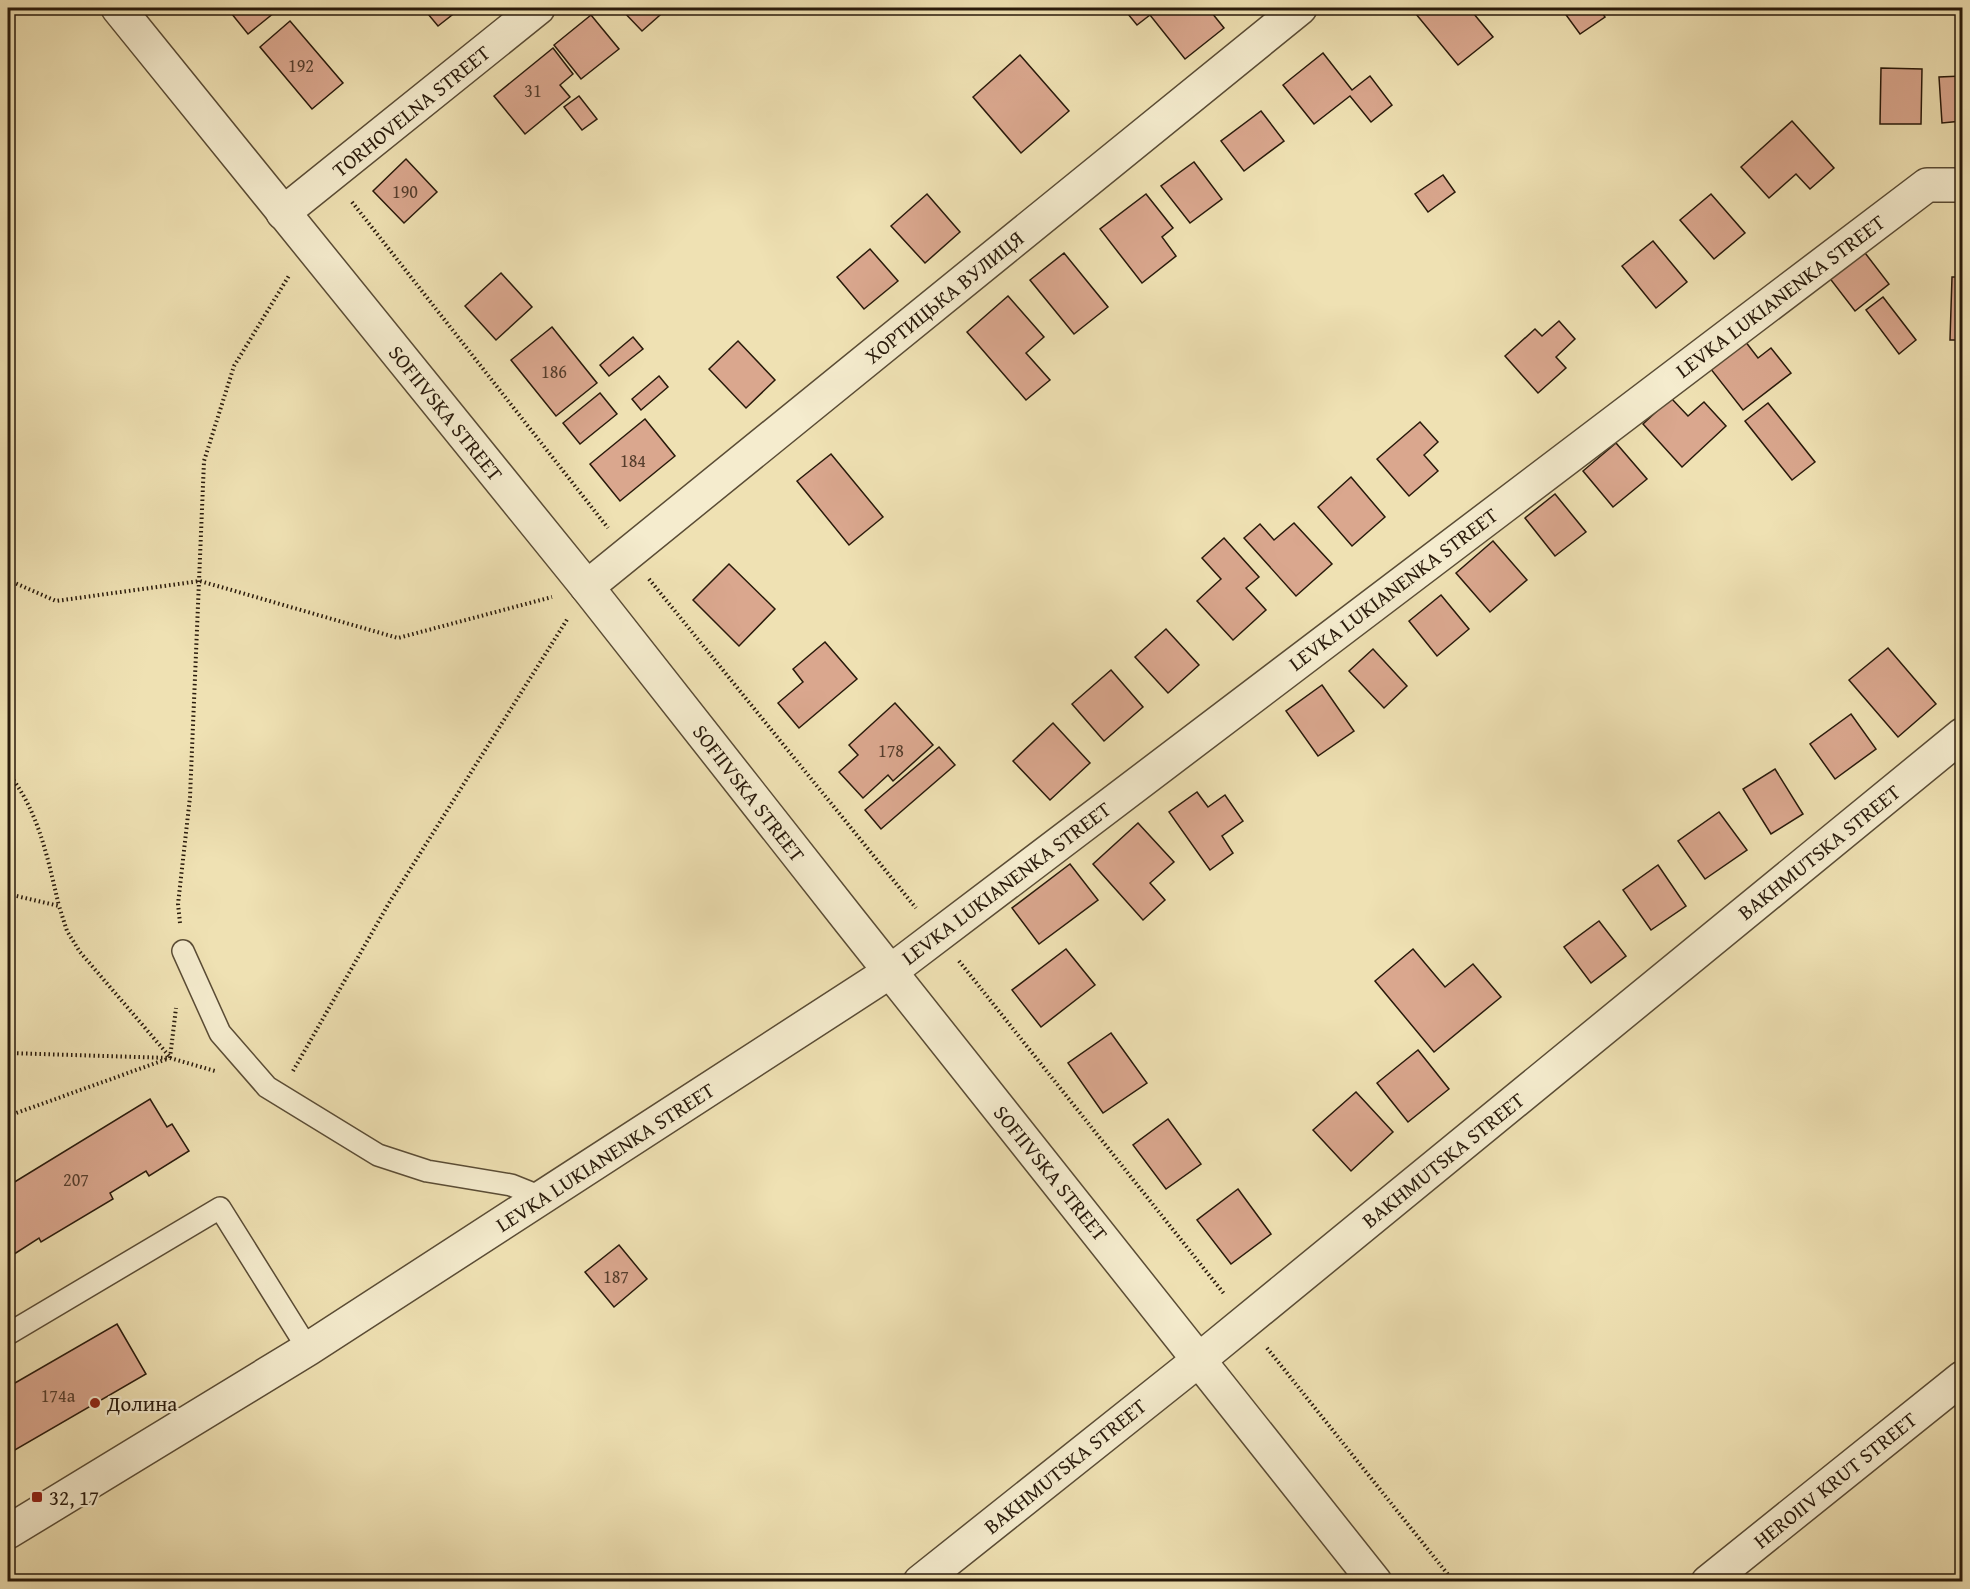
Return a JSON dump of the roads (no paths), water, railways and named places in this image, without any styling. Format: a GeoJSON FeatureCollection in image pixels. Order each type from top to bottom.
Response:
{"type":"FeatureCollection","features":[{"type":"Feature","properties":{"kind":"street","name":"SOFIIVSKA STREET"},"geometry":{"type":"LineString","coordinates":[[118,8],[587,587],[1375,1581]]}},
{"type":"Feature","properties":{"kind":"street","name":"TORHOVELNA STREET"},"geometry":{"type":"LineString","coordinates":[[283,213],[538,8]]}},
{"type":"Feature","properties":{"kind":"street","name":"ХОРТИЦЬКА ВУЛИЦЯ"},"geometry":{"type":"LineString","coordinates":[[587,587],[1300,8]]}},
{"type":"Feature","properties":{"kind":"street","name":"LEVKA LUKIANENKA STREET"},"geometry":{"type":"LineString","coordinates":[[8,1532],[308,1349],[891,971],[1927,184],[1962,185]]}},
{"type":"Feature","properties":{"kind":"street","name":"BAKHMUTSKA STREET"},"geometry":{"type":"LineString","coordinates":[[920,1581],[1200,1359],[1962,735]]}},
{"type":"Feature","properties":{"kind":"street","name":"HEROIIV KRUT STREET"},"geometry":{"type":"LineString","coordinates":[[1708,1581],[1962,1378]]}},
{"type":"Feature","properties":{"kind":"lane"},"geometry":{"type":"LineString","coordinates":[[183,951],[220,1033],[273,1090],[378,1155],[428,1172],[511,1185],[541,1197]]}},
{"type":"Feature","properties":{"kind":"lane"},"geometry":{"type":"LineString","coordinates":[[8,1334],[220,1208],[308,1349]]}},
{"type":"Feature","properties":{"kind":"place","name":"Долина"},"geometry":{"type":"Point","coordinates":[95,1403]}},
{"type":"Feature","properties":{"kind":"place","name":"32, 17"},"geometry":{"type":"Point","coordinates":[37,1497]}}]}
